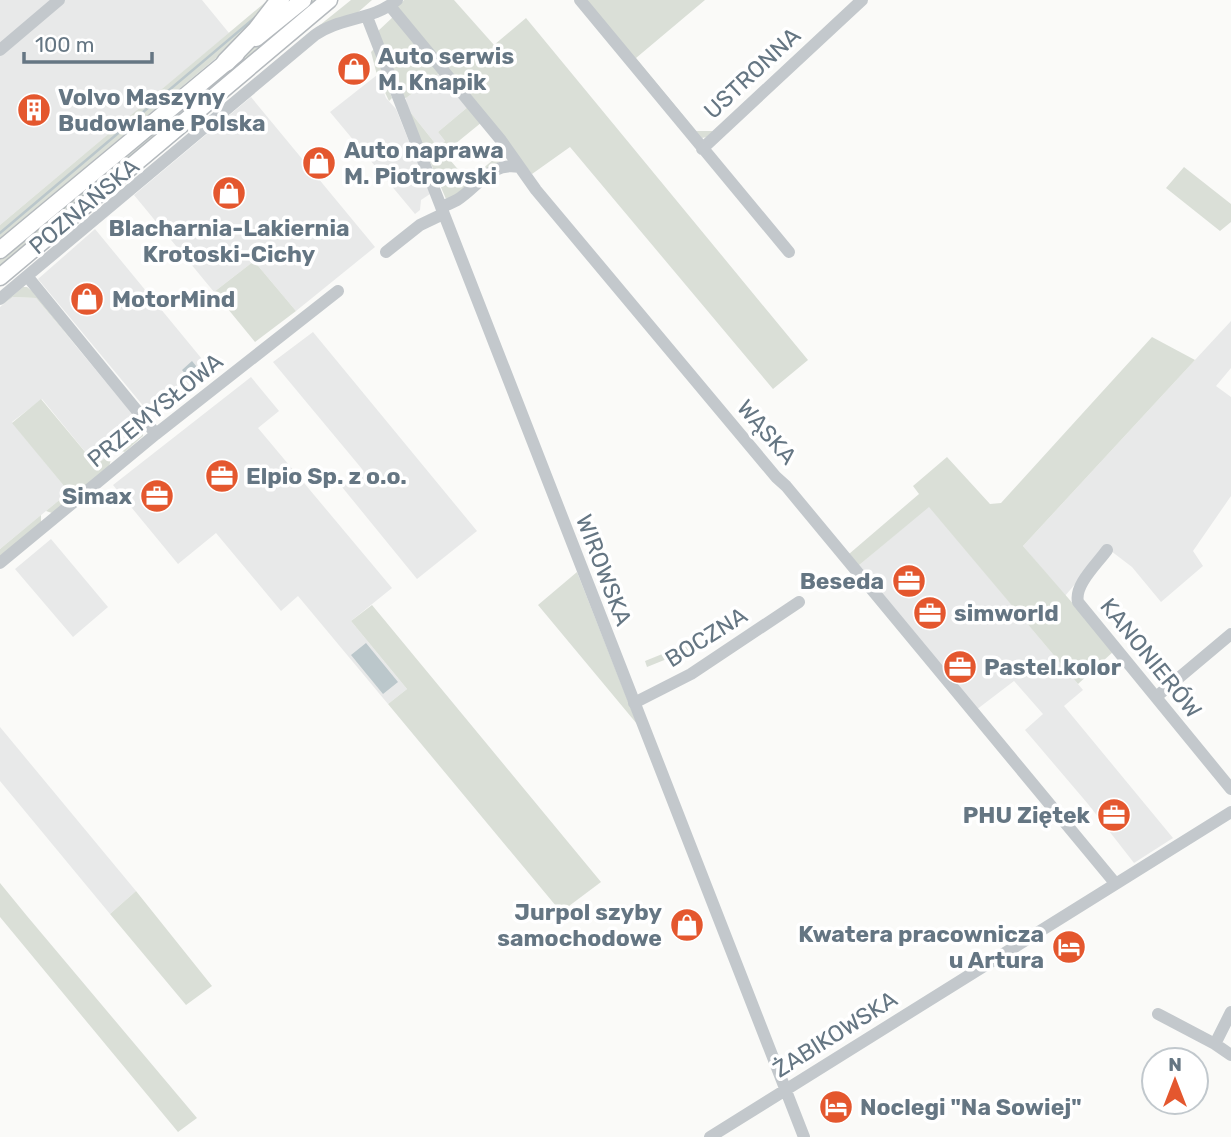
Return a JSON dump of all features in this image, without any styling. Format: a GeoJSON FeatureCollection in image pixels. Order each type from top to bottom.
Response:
{"type":"FeatureCollection","features":[{"type":"Feature","properties":{"kind":"highway"},"geometry":{"type":"LineString","coordinates":[[226,62],[257,30],[280,0]]}},
{"type":"Feature","properties":{"kind":"main road","name":"POZNAŃSKA"},"geometry":{"type":"LineString","coordinates":[[0,250],[303,0]]}},
{"type":"Feature","properties":{"kind":"main road","name":"POZNAŃSKA"},"geometry":{"type":"LineString","coordinates":[[0,277],[329,0]]}},
{"type":"Feature","properties":{"kind":"street"},"geometry":{"type":"LineString","coordinates":[[0,50],[59,0]]}},
{"type":"Feature","properties":{"kind":"street","name":"USTRONNA"},"geometry":{"type":"LineString","coordinates":[[580,0],[789,252]]}},
{"type":"Feature","properties":{"kind":"street","name":"USTRONNA"},"geometry":{"type":"LineString","coordinates":[[702,149],[862,0]]}},
{"type":"Feature","properties":{"kind":"street"},"geometry":{"type":"LineString","coordinates":[[0,299],[315,35],[328,27],[367,17],[394,3]]}},
{"type":"Feature","properties":{"kind":"street","name":"WĄSKA"},"geometry":{"type":"LineString","coordinates":[[394,3],[519,167],[1115,883]]}},
{"type":"Feature","properties":{"kind":"street","name":"WIROWSKA"},"geometry":{"type":"LineString","coordinates":[[367,17],[804,1137]]}},
{"type":"Feature","properties":{"kind":"street"},"geometry":{"type":"LineString","coordinates":[[386,251],[495,169],[504,166],[519,167]]}},
{"type":"Feature","properties":{"kind":"street"},"geometry":{"type":"LineString","coordinates":[[27,276],[156,434]]}},
{"type":"Feature","properties":{"kind":"street","name":"PRZEMYSŁOWA"},"geometry":{"type":"LineString","coordinates":[[0,563],[156,434],[338,291]]}},
{"type":"Feature","properties":{"kind":"street","name":"KANONIERÓW"},"geometry":{"type":"LineString","coordinates":[[1107,550],[1079,588],[1077,597],[1086,612],[1231,789]]}},
{"type":"Feature","properties":{"kind":"street","name":"BOCZNA"},"geometry":{"type":"LineString","coordinates":[[634,703],[691,674],[799,602]]}},
{"type":"Feature","properties":{"kind":"street"},"geometry":{"type":"LineString","coordinates":[[1156,697],[1231,634]]}},
{"type":"Feature","properties":{"kind":"street","name":"ŻABIKOWSKA"},"geometry":{"type":"LineString","coordinates":[[710,1137],[1231,812]]}},
{"type":"Feature","properties":{"kind":"street"},"geometry":{"type":"LineString","coordinates":[[1215,1044],[1231,1012]]}},
{"type":"Feature","properties":{"kind":"street"},"geometry":{"type":"LineString","coordinates":[[1158,1014],[1231,1055]]}},
{"type":"Feature","properties":{"kind":"shaded area"},"geometry":{"type":"Polygon","coordinates":[[[0,0],[202,0],[229,33],[0,225],[0,0]]]}},
{"type":"Feature","properties":{"kind":"shaded area"},"geometry":{"type":"Polygon","coordinates":[[[268,0],[276,0],[228,48],[0,239],[0,225],[268,0]]]}},
{"type":"Feature","properties":{"kind":"shaded area"},"geometry":{"type":"Polygon","coordinates":[[[311,0],[321,0],[0,271],[0,257],[311,0]]]}},
{"type":"Feature","properties":{"kind":"shaded area"},"geometry":{"type":"Polygon","coordinates":[[[351,0],[372,0],[356,14],[315,29],[351,0]]]}},
{"type":"Feature","properties":{"kind":"shaded area"},"geometry":{"type":"Polygon","coordinates":[[[404,0],[454,0],[494,45],[526,18],[808,360],[773,389],[570,147],[532,174],[398,11],[398,6],[404,0]]]}},
{"type":"Feature","properties":{"kind":"shaded area"},"geometry":{"type":"Polygon","coordinates":[[[583,0],[705,0],[636,58],[696,131],[713,131],[707,137],[702,138],[583,0]]]}},
{"type":"Feature","properties":{"kind":"shaded area"},"geometry":{"type":"Polygon","coordinates":[[[394,16],[441,72],[406,98],[402,97],[377,32],[394,16]]]}},
{"type":"Feature","properties":{"kind":"shaded area"},"geometry":{"type":"Polygon","coordinates":[[[374,49],[392,98],[389,101],[377,75],[371,52],[374,49]]]}},
{"type":"Feature","properties":{"kind":"shaded area"},"geometry":{"type":"Polygon","coordinates":[[[441,72],[469,106],[438,132],[445,141],[438,147],[407,108],[406,98],[441,72]]]}},
{"type":"Feature","properties":{"kind":"shaded area"},"geometry":{"type":"Polygon","coordinates":[[[377,75],[386,98],[396,109],[430,194],[421,200],[420,210],[415,214],[330,112],[377,75]]]}},
{"type":"Feature","properties":{"kind":"shaded area"},"geometry":{"type":"Polygon","coordinates":[[[251,97],[375,247],[296,311],[254,261],[214,292],[134,195],[251,97]]]}},
{"type":"Feature","properties":{"kind":"shaded area"},"geometry":{"type":"Polygon","coordinates":[[[469,106],[482,122],[444,153],[468,181],[500,154],[501,144],[506,157],[446,199],[407,108],[438,147],[445,141],[438,132],[469,106]]]}},
{"type":"Feature","properties":{"kind":"shaded area"},"geometry":{"type":"Polygon","coordinates":[[[1184,167],[1231,204],[1231,222],[1220,231],[1166,188],[1184,167]]]}},
{"type":"Feature","properties":{"kind":"shaded area"},"geometry":{"type":"Polygon","coordinates":[[[95,229],[211,370],[160,409],[145,408],[38,279],[95,229]]]}},
{"type":"Feature","properties":{"kind":"shaded area"},"geometry":{"type":"Polygon","coordinates":[[[254,261],[296,311],[255,342],[214,292],[254,261]]]}},
{"type":"Feature","properties":{"kind":"shaded area"},"geometry":{"type":"Polygon","coordinates":[[[23,287],[32,291],[77,347],[36,298],[13,297],[1,306],[23,287]]]}},
{"type":"Feature","properties":{"kind":"shaded area"},"geometry":{"type":"Polygon","coordinates":[[[13,297],[36,298],[135,417],[134,435],[96,465],[42,399],[12,422],[69,492],[0,549],[0,307],[13,297]]]}},
{"type":"Feature","properties":{"kind":"shaded area"},"geometry":{"type":"Polygon","coordinates":[[[1231,321],[1231,368],[1216,386],[1231,397],[1231,496],[1193,551],[1203,566],[1161,602],[1132,567],[1111,551],[1081,577],[1065,596],[1023,546],[1231,321]]]}},
{"type":"Feature","properties":{"kind":"shaded area"},"geometry":{"type":"Polygon","coordinates":[[[313,332],[477,531],[417,579],[342,487],[362,469],[273,362],[313,332]]]}},
{"type":"Feature","properties":{"kind":"shaded area"},"geometry":{"type":"Polygon","coordinates":[[[1152,337],[1195,360],[1023,546],[1114,651],[1078,684],[929,507],[858,566],[849,554],[919,494],[913,486],[947,457],[990,504],[1001,503],[1152,337]]]}},
{"type":"Feature","properties":{"kind":"shaded area"},"geometry":{"type":"Polygon","coordinates":[[[192,361],[201,372],[191,381],[182,370],[192,361]]]}},
{"type":"Feature","properties":{"kind":"shaded area"},"geometry":{"type":"Polygon","coordinates":[[[251,377],[279,411],[258,428],[392,588],[351,621],[407,689],[388,704],[298,596],[281,611],[216,533],[178,564],[113,485],[251,377]]]}},
{"type":"Feature","properties":{"kind":"shaded area"},"geometry":{"type":"Polygon","coordinates":[[[41,399],[96,465],[109,455],[111,459],[109,467],[52,513],[46,511],[69,492],[12,423],[41,399]]]}},
{"type":"Feature","properties":{"kind":"shaded area"},"geometry":{"type":"Polygon","coordinates":[[[135,417],[143,428],[143,436],[125,452],[118,450],[134,435],[135,417]]]}},
{"type":"Feature","properties":{"kind":"shaded area"},"geometry":{"type":"Polygon","coordinates":[[[929,506],[1083,690],[1064,706],[1173,838],[1134,863],[1025,730],[1043,714],[1014,681],[976,710],[858,566],[929,506]]]}},
{"type":"Feature","properties":{"kind":"shaded area"},"geometry":{"type":"Polygon","coordinates":[[[41,515],[41,524],[0,556],[0,549],[41,515]]]}},
{"type":"Feature","properties":{"kind":"shaded area"},"geometry":{"type":"Polygon","coordinates":[[[51,539],[108,607],[73,637],[15,569],[51,539]]]}},
{"type":"Feature","properties":{"kind":"shaded area"},"geometry":{"type":"Polygon","coordinates":[[[577,572],[637,724],[538,605],[577,572]]]}},
{"type":"Feature","properties":{"kind":"shaded area"},"geometry":{"type":"Polygon","coordinates":[[[372,605],[601,882],[561,912],[388,704],[407,689],[351,621],[372,605]]]}},
{"type":"Feature","properties":{"kind":"shaded area"},"geometry":{"type":"Polygon","coordinates":[[[692,642],[694,648],[647,667],[645,661],[692,642]]]}},
{"type":"Feature","properties":{"kind":"shaded area"},"geometry":{"type":"Polygon","coordinates":[[[366,643],[398,682],[383,694],[351,655],[366,643]]]}},
{"type":"Feature","properties":{"kind":"shaded area"},"geometry":{"type":"Polygon","coordinates":[[[0,727],[136,891],[110,914],[0,781],[0,727]]]}},
{"type":"Feature","properties":{"kind":"shaded area"},"geometry":{"type":"Polygon","coordinates":[[[0,883],[197,1118],[178,1132],[0,917],[0,883]]]}},
{"type":"Feature","properties":{"kind":"shaded area"},"geometry":{"type":"Polygon","coordinates":[[[136,891],[212,986],[186,1005],[110,914],[136,891]]]}},
{"type":"Feature","properties":{"kind":"waterway"},"geometry":{"type":"LineString","coordinates":[[0,233],[258,15]]}},
{"type":"Feature","properties":{"kind":"place","name":"Auto serwis M. Knapik"},"geometry":{"type":"Point","coordinates":[354,69]}},
{"type":"Feature","properties":{"kind":"place","name":"Volvo Maszyny Budowlane Polska"},"geometry":{"type":"Point","coordinates":[34,110]}},
{"type":"Feature","properties":{"kind":"place","name":"Auto naprawa M. Piotrowski"},"geometry":{"type":"Point","coordinates":[319,163]}},
{"type":"Feature","properties":{"kind":"place","name":"Blacharnia-Lakiernia Krotoski-Cichy"},"geometry":{"type":"Point","coordinates":[229,193]}},
{"type":"Feature","properties":{"kind":"place","name":"MotorMind"},"geometry":{"type":"Point","coordinates":[87,299]}},
{"type":"Feature","properties":{"kind":"place","name":"Elpio Sp. z o.o."},"geometry":{"type":"Point","coordinates":[222,476]}},
{"type":"Feature","properties":{"kind":"place","name":"Simax"},"geometry":{"type":"Point","coordinates":[157,496]}},
{"type":"Feature","properties":{"kind":"place","name":"Beseda"},"geometry":{"type":"Point","coordinates":[909,581]}},
{"type":"Feature","properties":{"kind":"place","name":"simworld"},"geometry":{"type":"Point","coordinates":[930,613]}},
{"type":"Feature","properties":{"kind":"place","name":"Pastel.kolor"},"geometry":{"type":"Point","coordinates":[960,667]}},
{"type":"Feature","properties":{"kind":"place","name":"PHU Ziętek"},"geometry":{"type":"Point","coordinates":[1114,815]}},
{"type":"Feature","properties":{"kind":"place","name":"Jurpol szyby samochodowe"},"geometry":{"type":"Point","coordinates":[687,925]}},
{"type":"Feature","properties":{"kind":"place","name":"Kwatera pracownicza u Artura"},"geometry":{"type":"Point","coordinates":[1069,947]}},
{"type":"Feature","properties":{"kind":"place","name":"Noclegi \"Na Sowiej\""},"geometry":{"type":"Point","coordinates":[836,1107]}}]}
